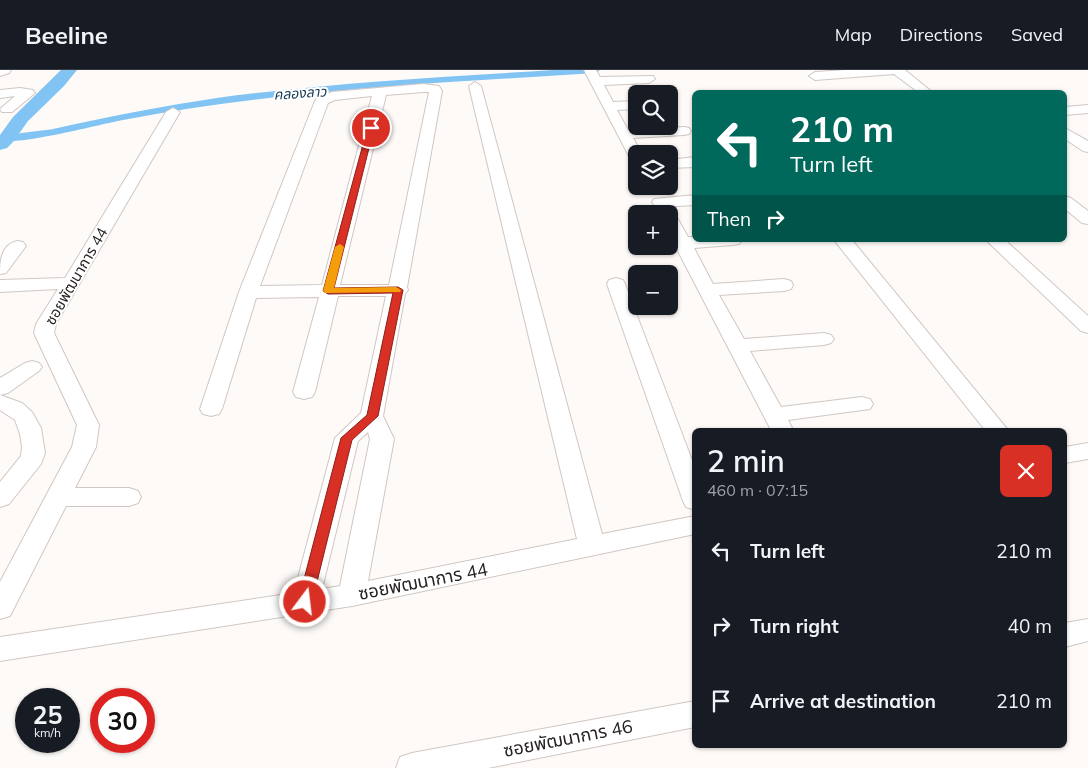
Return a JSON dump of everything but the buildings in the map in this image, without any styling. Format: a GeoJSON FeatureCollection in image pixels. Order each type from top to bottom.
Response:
{"type":"FeatureCollection","features":[{"type":"Feature","properties":{"kind":"street"},"geometry":{"type":"LineString","coordinates":[[0,72],[5,70]]}},
{"type":"Feature","properties":{"kind":"street"},"geometry":{"type":"LineString","coordinates":[[828,88],[816,76],[897,70],[923,90]]}},
{"type":"Feature","properties":{"kind":"street"},"geometry":{"type":"LineString","coordinates":[[593,76],[649,78]]}},
{"type":"Feature","properties":{"kind":"street"},"geometry":{"type":"LineString","coordinates":[[593,76],[630,145]]}},
{"type":"Feature","properties":{"kind":"street"},"geometry":{"type":"LineString","coordinates":[[475,86],[592,547]]}},
{"type":"Feature","properties":{"kind":"street"},"geometry":{"type":"LineString","coordinates":[[210,408],[248,292],[322,101],[332,96],[430,88],[436,91],[372,416],[382,439],[352,595]]}},
{"type":"Feature","properties":{"kind":"street"},"geometry":{"type":"LineString","coordinates":[[7,109],[28,95],[26,92],[9,90]]}},
{"type":"Feature","properties":{"kind":"street"},"geometry":{"type":"LineString","coordinates":[[304,392],[328,291],[380,92]]}},
{"type":"Feature","properties":{"kind":"street"},"geometry":{"type":"LineString","coordinates":[[609,106],[628,105]]}},
{"type":"Feature","properties":{"kind":"street"},"geometry":{"type":"LineString","coordinates":[[1067,111],[1088,109]]}},
{"type":"Feature","properties":{"kind":"street","name":"ซอยพัฒนาการ 44"},"geometry":{"type":"LineString","coordinates":[[0,608],[84,447],[88,434],[88,426],[44,333],[46,324],[173,112]]}},
{"type":"Feature","properties":{"kind":"street"},"geometry":{"type":"LineString","coordinates":[[624,134],[684,131]]}},
{"type":"Feature","properties":{"kind":"street"},"geometry":{"type":"LineString","coordinates":[[1067,133],[1088,148]]}},
{"type":"Feature","properties":{"kind":"street"},"geometry":{"type":"LineString","coordinates":[[678,163],[692,162]]}},
{"type":"Feature","properties":{"kind":"street"},"geometry":{"type":"LineString","coordinates":[[678,206],[692,201]]}},
{"type":"Feature","properties":{"kind":"street"},"geometry":{"type":"LineString","coordinates":[[1067,203],[1088,219]]}},
{"type":"Feature","properties":{"kind":"street"},"geometry":{"type":"LineString","coordinates":[[678,235],[778,422],[862,404]]}},
{"type":"Feature","properties":{"kind":"street"},"geometry":{"type":"LineString","coordinates":[[682,243],[699,242]]}},
{"type":"Feature","properties":{"kind":"street"},"geometry":{"type":"LineString","coordinates":[[845,242],[995,428]]}},
{"type":"Feature","properties":{"kind":"street"},"geometry":{"type":"LineString","coordinates":[[997,242],[1088,328]]}},
{"type":"Feature","properties":{"kind":"street"},"geometry":{"type":"LineString","coordinates":[[0,269],[17,246]]}},
{"type":"Feature","properties":{"kind":"street"},"geometry":{"type":"LineString","coordinates":[[0,286],[70,284]]}},
{"type":"Feature","properties":{"kind":"street"},"geometry":{"type":"LineString","coordinates":[[616,284],[692,494]]}},
{"type":"Feature","properties":{"kind":"street"},"geometry":{"type":"LineString","coordinates":[[707,290],[784,285]]}},
{"type":"Feature","properties":{"kind":"street"},"geometry":{"type":"LineString","coordinates":[[248,292],[398,290]]}},
{"type":"Feature","properties":{"kind":"street"},"geometry":{"type":"LineString","coordinates":[[737,346],[824,339]]}},
{"type":"Feature","properties":{"kind":"street"},"geometry":{"type":"LineString","coordinates":[[0,388],[32,368]]}},
{"type":"Feature","properties":{"kind":"street"},"geometry":{"type":"LineString","coordinates":[[0,402],[21,413],[35,450],[33,458],[0,498]]}},
{"type":"Feature","properties":{"kind":"street"},"geometry":{"type":"LineString","coordinates":[[305,602],[347,438],[372,416]]}},
{"type":"Feature","properties":{"kind":"street"},"geometry":{"type":"LineString","coordinates":[[1067,455],[1088,451]]}},
{"type":"Feature","properties":{"kind":"street"},"geometry":{"type":"LineString","coordinates":[[58,497],[129,497]]}},
{"type":"Feature","properties":{"kind":"street","name":"ซอยพัฒนาการ 44"},"geometry":{"type":"LineString","coordinates":[[0,649],[352,595],[692,526]]}},
{"type":"Feature","properties":{"kind":"street"},"geometry":{"type":"LineString","coordinates":[[1067,635],[1088,630]]}},
{"type":"Feature","properties":{"kind":"street","name":"ซอยพัฒนาการ 46"},"geometry":{"type":"LineString","coordinates":[[412,768],[692,715]]}},
{"type":"Feature","properties":{"kind":"waterway"},"geometry":{"type":"LineString","coordinates":[[0,144],[10,135],[22,117],[53,89],[69,70]]}},
{"type":"Feature","properties":{"kind":"waterway","name":"คลองลาว"},"geometry":{"type":"LineString","coordinates":[[7,139],[156,111],[257,96],[384,84],[596,70]]}},
{"type":"Feature","properties":{"kind":"slow traffic"},"geometry":{"type":"LineString","coordinates":[[340,247],[328,291],[396,290]]}},
{"type":"Feature","properties":{"kind":"route"},"geometry":{"type":"LineString","coordinates":[[305,602],[347,438],[372,416],[398,290],[328,291],[371,128]]}}]}
